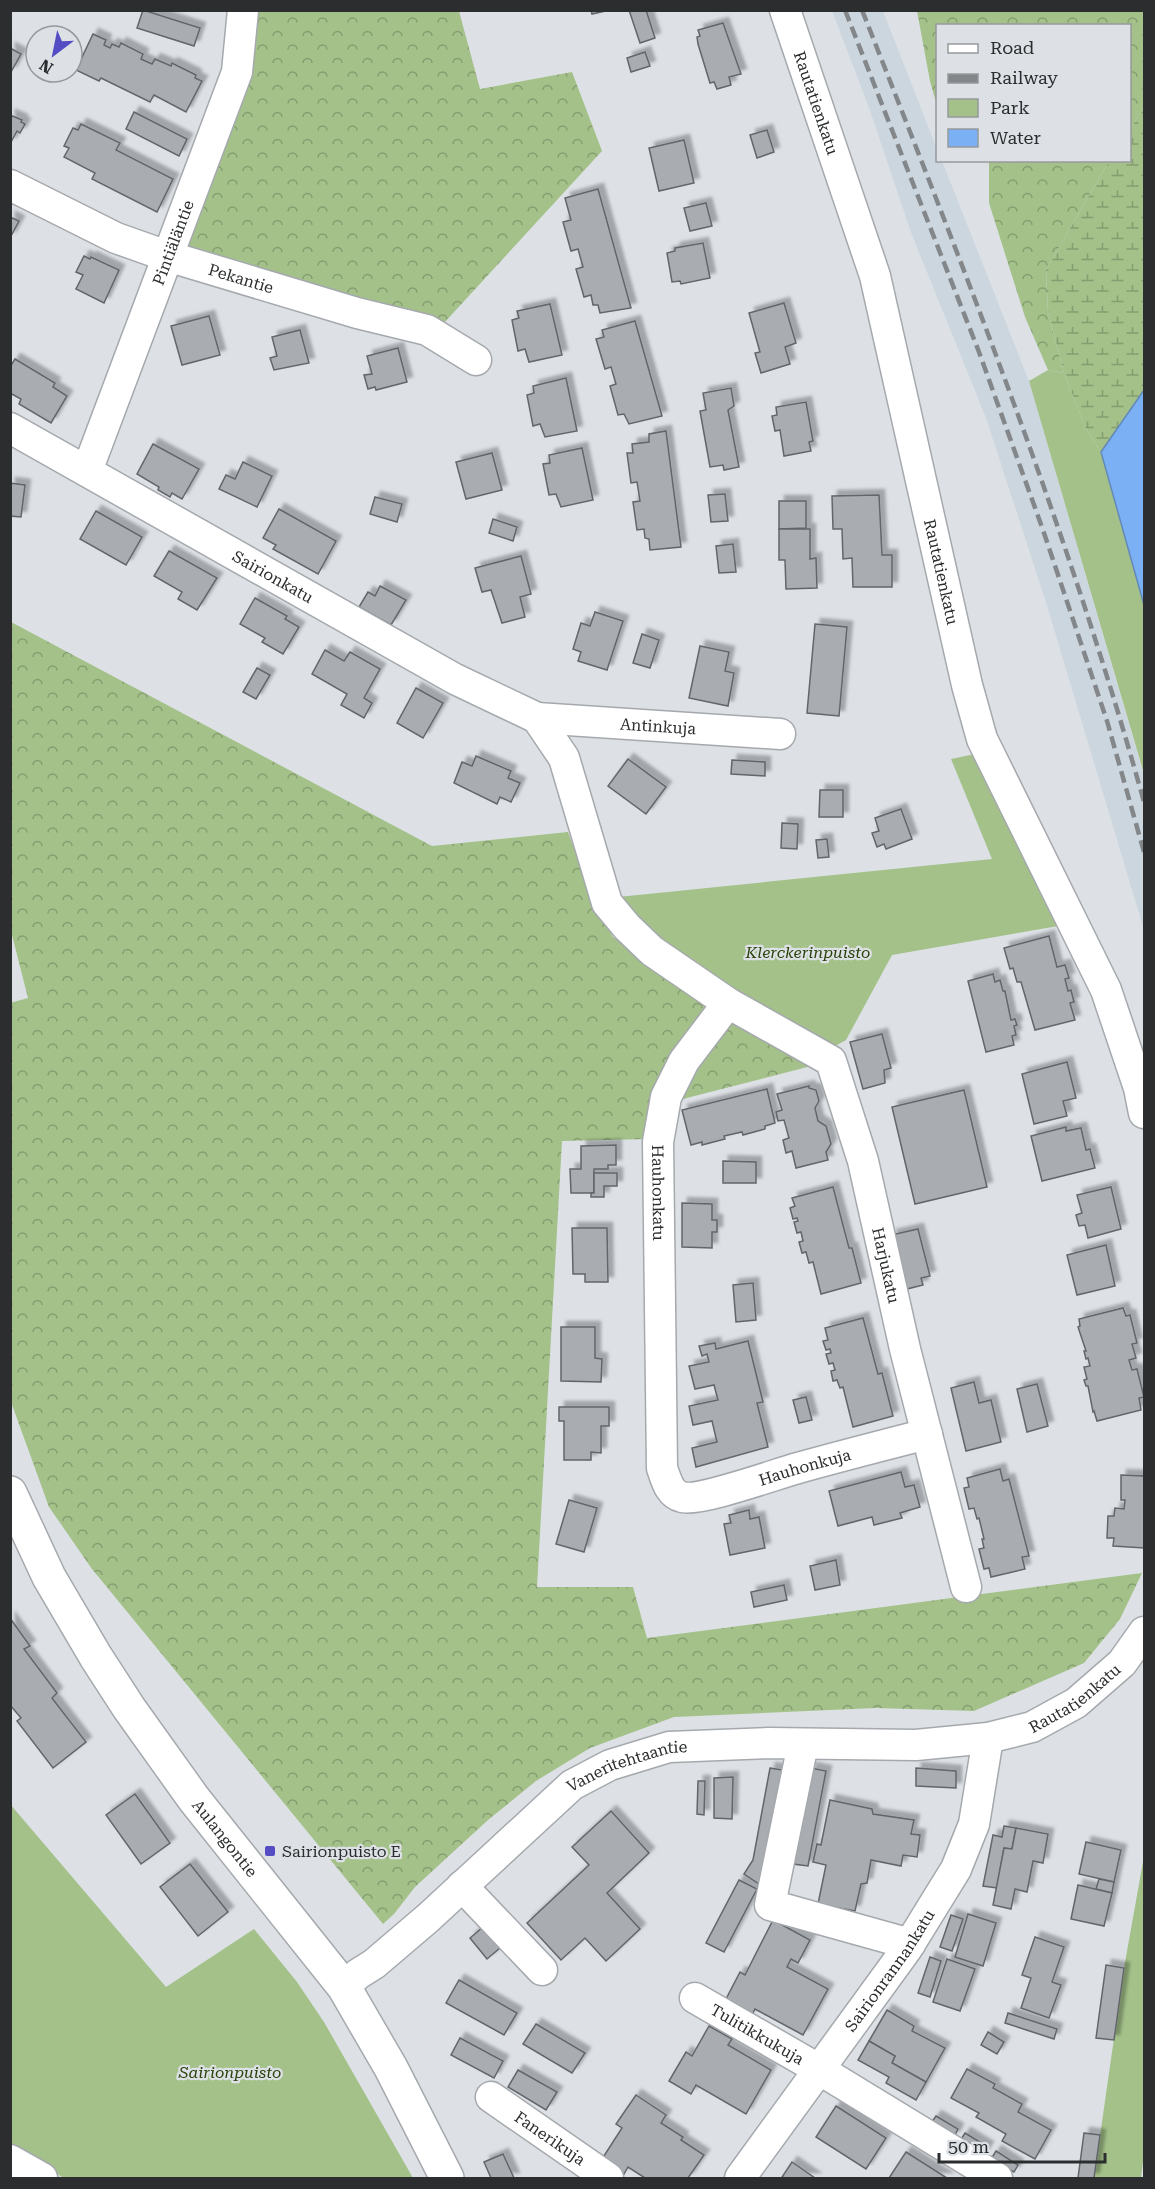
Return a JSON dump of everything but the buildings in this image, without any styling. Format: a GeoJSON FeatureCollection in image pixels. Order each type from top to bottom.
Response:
{"type":"FeatureCollection","features":[{"type":"Feature","properties":{"kind":"main road","name":"Aulangontie"},"geometry":{"type":"LineString","coordinates":[[10,1493],[48,1577],[129,1708],[194,1799],[344,1987],[391,2068],[447,2178]]}},
{"type":"Feature","properties":{"kind":"street","name":"Pintiäläntie"},"geometry":{"type":"LineString","coordinates":[[87,471],[237,72],[243,10]]}},
{"type":"Feature","properties":{"kind":"street","name":"Rautatienkatu"},"geometry":{"type":"LineString","coordinates":[[785,10],[875,276],[967,685],[982,739],[1106,990],[1139,1088],[1144,1113]]}},
{"type":"Feature","properties":{"kind":"street","name":"Pekantie"},"geometry":{"type":"LineString","coordinates":[[10,185],[116,238],[167,256],[357,313],[426,330],[476,360]]}},
{"type":"Feature","properties":{"kind":"street","name":"Sairionkatu"},"geometry":{"type":"LineString","coordinates":[[10,428],[455,679],[537,718]]}},
{"type":"Feature","properties":{"kind":"street","name":"Antinkuja"},"geometry":{"type":"LineString","coordinates":[[537,718],[780,734]]}},
{"type":"Feature","properties":{"kind":"street"},"geometry":{"type":"LineString","coordinates":[[537,718],[564,758],[607,903],[627,927],[652,951],[728,1003]]}},
{"type":"Feature","properties":{"kind":"street","name":"Harjukatu"},"geometry":{"type":"LineString","coordinates":[[728,1003],[831,1060],[863,1161],[905,1349],[966,1587]]}},
{"type":"Feature","properties":{"kind":"street","name":"Hauhonkatu"},"geometry":{"type":"LineString","coordinates":[[683,1498],[674,1493],[662,1468],[658,1143],[666,1097],[684,1061],[728,1003]]}},
{"type":"Feature","properties":{"kind":"street","name":"Hauhonkuja"},"geometry":{"type":"LineString","coordinates":[[683,1498],[705,1496],[927,1434]]}},
{"type":"Feature","properties":{"kind":"street","name":"Rautatienkatu"},"geometry":{"type":"LineString","coordinates":[[988,1738],[1032,1727],[1076,1703],[1122,1663],[1144,1632]]}},
{"type":"Feature","properties":{"kind":"street","name":"Vaneritehtaantie"},"geometry":{"type":"LineString","coordinates":[[344,1987],[419,1926],[572,1785],[610,1765],[669,1747],[769,1743],[916,1745],[988,1738]]}},
{"type":"Feature","properties":{"kind":"street","name":"Sairionrannankatu"},"geometry":{"type":"LineString","coordinates":[[740,2178],[910,1944],[956,1869],[974,1824],[988,1738]]}},
{"type":"Feature","properties":{"kind":"street"},"geometry":{"type":"LineString","coordinates":[[803,1744],[770,1905],[910,1944]]}},
{"type":"Feature","properties":{"kind":"street"},"geometry":{"type":"LineString","coordinates":[[462,1886],[542,1970]]}},
{"type":"Feature","properties":{"kind":"street","name":"Tulitikkukuja"},"geometry":{"type":"LineString","coordinates":[[695,1998],[820,2070],[997,2178]]}},
{"type":"Feature","properties":{"kind":"street","name":"Fanerikuja"},"geometry":{"type":"LineString","coordinates":[[491,2097],[608,2178]]}},
{"type":"Feature","properties":{"kind":"street"},"geometry":{"type":"LineString","coordinates":[[10,2160],[42,2178]]}},
{"type":"Feature","properties":{"kind":"shaded area"},"geometry":{"type":"Polygon","coordinates":[[[832,11],[883,11],[936,146],[936,162],[942,162],[1029,381],[1144,776],[1144,930],[1045,599],[986,418],[912,235],[868,105],[832,11]]]}},
{"type":"Feature","properties":{"kind":"green space"},"geometry":{"type":"Polygon","coordinates":[[[251,11],[459,11],[480,89],[572,72],[602,151],[444,323],[414,318],[184,247],[251,11]]]}},
{"type":"Feature","properties":{"kind":"green space"},"geometry":{"type":"Polygon","coordinates":[[[917,11],[1144,11],[1144,106],[1131,127],[1131,24],[936,24],[936,102],[917,11]]]}},
{"type":"Feature","properties":{"kind":"green space"},"geometry":{"type":"Polygon","coordinates":[[[1144,106],[1144,390],[1101,452],[1085,427],[1064,373],[1048,312],[1046,270],[1108,162],[1131,162],[1131,127],[1144,106]]]}},
{"type":"Feature","properties":{"kind":"green space"},"geometry":{"type":"Polygon","coordinates":[[[989,162],[1108,162],[1046,270],[1048,312],[1064,373],[1048,370],[1025,317],[989,203],[989,162]]]}},
{"type":"Feature","properties":{"kind":"green space"},"geometry":{"type":"Polygon","coordinates":[[[1048,370],[1064,373],[1085,427],[1101,452],[1144,605],[1144,774],[1029,381],[1048,370]]]}},
{"type":"Feature","properties":{"kind":"green space"},"geometry":{"type":"Polygon","coordinates":[[[11,622],[432,846],[568,832],[593,902],[613,937],[651,963],[704,1005],[702,1022],[650,1139],[562,1141],[537,1587],[633,1587],[647,1638],[1142,1573],[1120,1619],[1084,1663],[974,1711],[875,1708],[674,1717],[590,1748],[536,1781],[488,1820],[415,1887],[383,1924],[92,1569],[49,1507],[11,1402],[10,1003],[28,998],[11,931],[11,622]]]}},
{"type":"Feature","properties":{"kind":"green space","name":"Klerckerinpuisto"},"geometry":{"type":"Polygon","coordinates":[[[975,754],[1023,856],[1064,925],[892,955],[846,1040],[828,1050],[664,947],[618,897],[992,859],[951,759],[975,754]]]}},
{"type":"Feature","properties":{"kind":"green space"},"geometry":{"type":"Polygon","coordinates":[[[724,1019],[742,1022],[819,1064],[675,1101],[724,1019]]]}},
{"type":"Feature","properties":{"kind":"green space","name":"Sairionpuisto"},"geometry":{"type":"Polygon","coordinates":[[[10,1804],[166,1987],[254,1929],[297,1982],[324,2022],[413,2178],[64,2178],[11,2147],[10,1804]]]}},
{"type":"Feature","properties":{"kind":"green space"},"geometry":{"type":"Polygon","coordinates":[[[1144,1856],[1144,2154],[1141,2178],[1094,2178],[1124,1968],[1144,1856]]]}},
{"type":"Feature","properties":{"kind":"water"},"geometry":{"type":"Polygon","coordinates":[[[1144,390],[1144,605],[1101,452],[1144,390]]]}},
{"type":"Feature","properties":{"kind":"railway"},"geometry":{"type":"LineString","coordinates":[[845,10],[979,352],[1043,530],[1107,721],[1144,852]]}},
{"type":"Feature","properties":{"kind":"railway"},"geometry":{"type":"LineString","coordinates":[[862,10],[1014,403],[1083,601],[1144,802]]}},
{"type":"Feature","properties":{"kind":"place","name":"Sairionpuisto E"},"geometry":{"type":"Point","coordinates":[270,1851]}}]}
